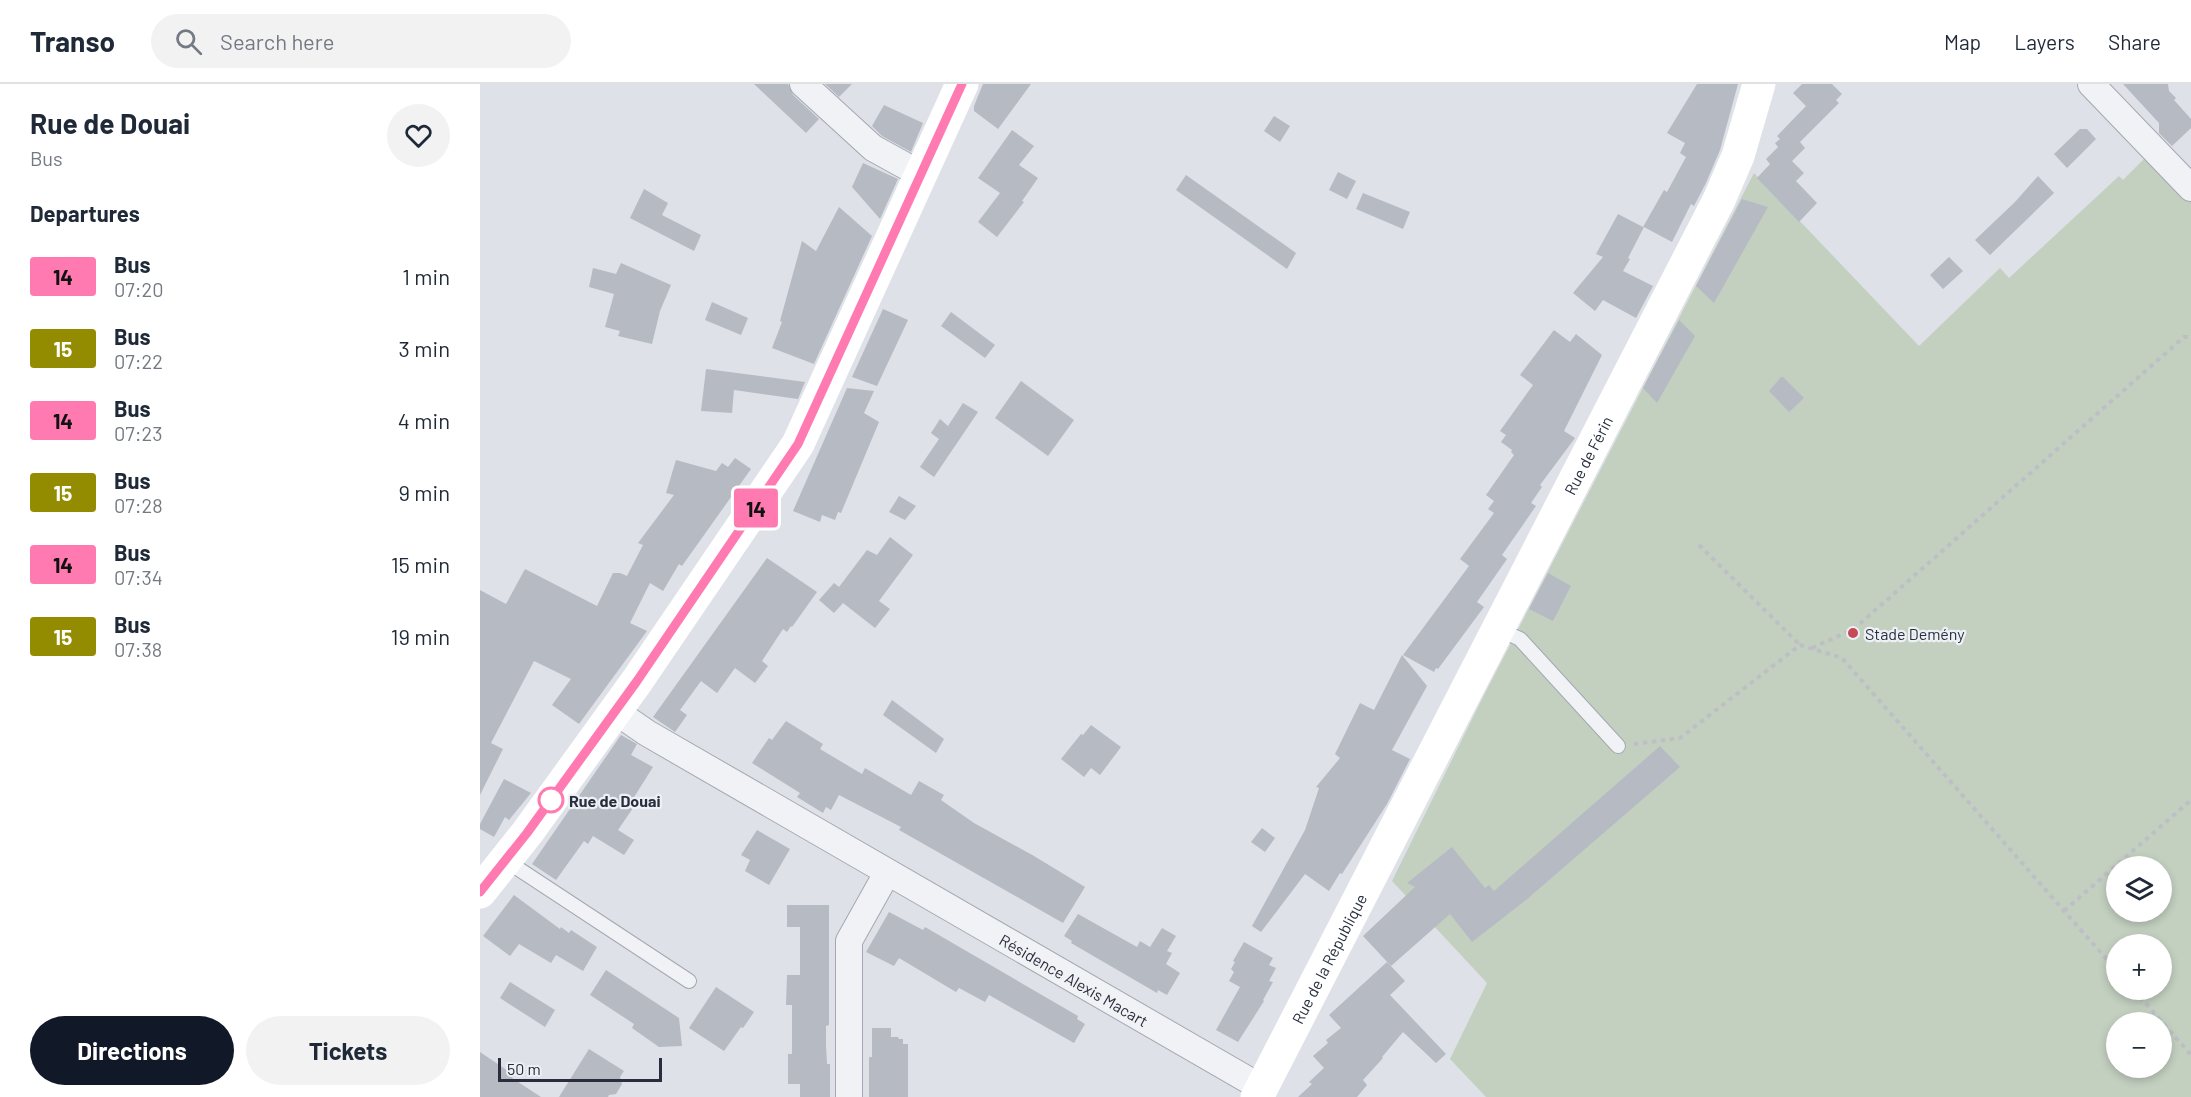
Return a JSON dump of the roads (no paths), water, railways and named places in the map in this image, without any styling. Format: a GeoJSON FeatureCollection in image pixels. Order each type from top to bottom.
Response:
{"type":"FeatureCollection","features":[{"type":"Feature","properties":{"kind":"main road"},"geometry":{"type":"LineString","coordinates":[[480,892],[615,711],[798,444],[962,84]]}},
{"type":"Feature","properties":{"kind":"main road","name":"Rue de Férin"},"geometry":{"type":"LineString","coordinates":[[1399,820],[1719,200],[1741,146],[1760,84]]}},
{"type":"Feature","properties":{"kind":"main road","name":"Rue de la République"},"geometry":{"type":"LineString","coordinates":[[1260,1093],[1399,820]]}},
{"type":"Feature","properties":{"kind":"street"},"geometry":{"type":"LineString","coordinates":[[803,84],[873,148],[922,175]]}},
{"type":"Feature","properties":{"kind":"street"},"geometry":{"type":"LineString","coordinates":[[2091,84],[2191,188]]}},
{"type":"Feature","properties":{"kind":"street","name":"Résidence Alexis Macart"},"geometry":{"type":"LineString","coordinates":[[615,711],[647,733],[1260,1093]]}},
{"type":"Feature","properties":{"kind":"street"},"geometry":{"type":"LineString","coordinates":[[849,1097],[849,940],[887,873]]}},
{"type":"Feature","properties":{"kind":"lane"},"geometry":{"type":"LineString","coordinates":[[1498,629],[1520,639],[1618,746]]}},
{"type":"Feature","properties":{"kind":"lane"},"geometry":{"type":"LineString","coordinates":[[505,860],[689,981]]}},
{"type":"Feature","properties":{"kind":"place","name":"Stade Demény"},"geometry":{"type":"Point","coordinates":[1853,633]}},
{"type":"Feature","properties":{"kind":"place","name":"Rue de Douai"},"geometry":{"type":"Point","coordinates":[551,800]}}]}
